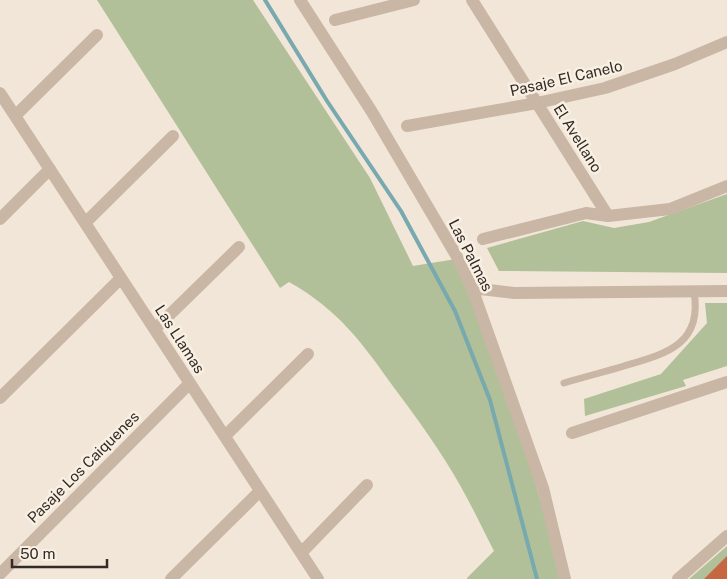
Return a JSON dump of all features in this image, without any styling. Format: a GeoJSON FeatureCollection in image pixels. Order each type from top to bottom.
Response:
{"type":"FeatureCollection","features":[{"type":"Feature","properties":{"kind":"street","name":"Las Palmas"},"geometry":{"type":"LineString","coordinates":[[300,0],[372,112],[456,255],[472,288],[543,488],[565,579]]}},
{"type":"Feature","properties":{"kind":"street"},"geometry":{"type":"LineString","coordinates":[[335,20],[414,0]]}},
{"type":"Feature","properties":{"kind":"street","name":"El Avellano"},"geometry":{"type":"LineString","coordinates":[[472,0],[608,216]]}},
{"type":"Feature","properties":{"kind":"street"},"geometry":{"type":"LineString","coordinates":[[0,109],[15,116],[98,35]]}},
{"type":"Feature","properties":{"kind":"street","name":"Pasaje El Canelo"},"geometry":{"type":"LineString","coordinates":[[407,126],[537,103],[605,88],[675,64],[727,42]]}},
{"type":"Feature","properties":{"kind":"street","name":"Las Llamas"},"geometry":{"type":"LineString","coordinates":[[0,93],[318,579]]}},
{"type":"Feature","properties":{"kind":"street"},"geometry":{"type":"LineString","coordinates":[[85,223],[173,136]]}},
{"type":"Feature","properties":{"kind":"street"},"geometry":{"type":"LineString","coordinates":[[0,219],[50,169]]}},
{"type":"Feature","properties":{"kind":"street"},"geometry":{"type":"LineString","coordinates":[[483,239],[586,213],[608,216],[670,209],[727,186]]}},
{"type":"Feature","properties":{"kind":"street"},"geometry":{"type":"LineString","coordinates":[[155,329],[239,247]]}},
{"type":"Feature","properties":{"kind":"street"},"geometry":{"type":"LineString","coordinates":[[0,398],[121,278]]}},
{"type":"Feature","properties":{"kind":"street"},"geometry":{"type":"LineString","coordinates":[[472,288],[514,293],[727,291]]}},
{"type":"Feature","properties":{"kind":"street"},"geometry":{"type":"LineString","coordinates":[[225,436],[308,354]]}},
{"type":"Feature","properties":{"kind":"street"},"geometry":{"type":"LineString","coordinates":[[572,433],[727,382]]}},
{"type":"Feature","properties":{"kind":"street","name":"Pasaje Los Caiquenes"},"geometry":{"type":"LineString","coordinates":[[0,574],[190,383]]}},
{"type":"Feature","properties":{"kind":"street"},"geometry":{"type":"LineString","coordinates":[[301,553],[367,485]]}},
{"type":"Feature","properties":{"kind":"street"},"geometry":{"type":"LineString","coordinates":[[171,579],[260,490]]}},
{"type":"Feature","properties":{"kind":"street"},"geometry":{"type":"LineString","coordinates":[[678,579],[727,536]]}},
{"type":"Feature","properties":{"kind":"lane"},"geometry":{"type":"LineString","coordinates":[[564,383],[660,356],[675,348],[686,335],[694,319],[694,292]]}},
{"type":"Feature","properties":{"kind":"green space"},"geometry":{"type":"Polygon","coordinates":[[[97,0],[253,0],[370,178],[413,266],[456,259],[513,406],[563,579],[467,579],[494,551],[446,462],[421,425],[349,329],[322,304],[289,282],[280,288],[97,0]]]}},
{"type":"Feature","properties":{"kind":"green space"},"geometry":{"type":"Polygon","coordinates":[[[727,194],[727,273],[499,271],[487,248],[583,221],[614,228],[649,222],[727,194]]]}},
{"type":"Feature","properties":{"kind":"green space"},"geometry":{"type":"Polygon","coordinates":[[[705,303],[727,303],[727,366],[683,380],[686,386],[585,416],[584,399],[661,374],[707,323],[705,303]]]}},
{"type":"Feature","properties":{"kind":"green space"},"geometry":{"type":"Polygon","coordinates":[[[727,546],[727,579],[689,579],[727,546]]]}},
{"type":"Feature","properties":{"kind":"building"},"geometry":{"type":"Polygon","coordinates":[[[727,556],[727,579],[704,579],[727,556]]]}},
{"type":"Feature","properties":{"kind":"waterway"},"geometry":{"type":"LineString","coordinates":[[265,0],[327,101],[401,211],[455,311],[490,400],[537,579]]}}]}
